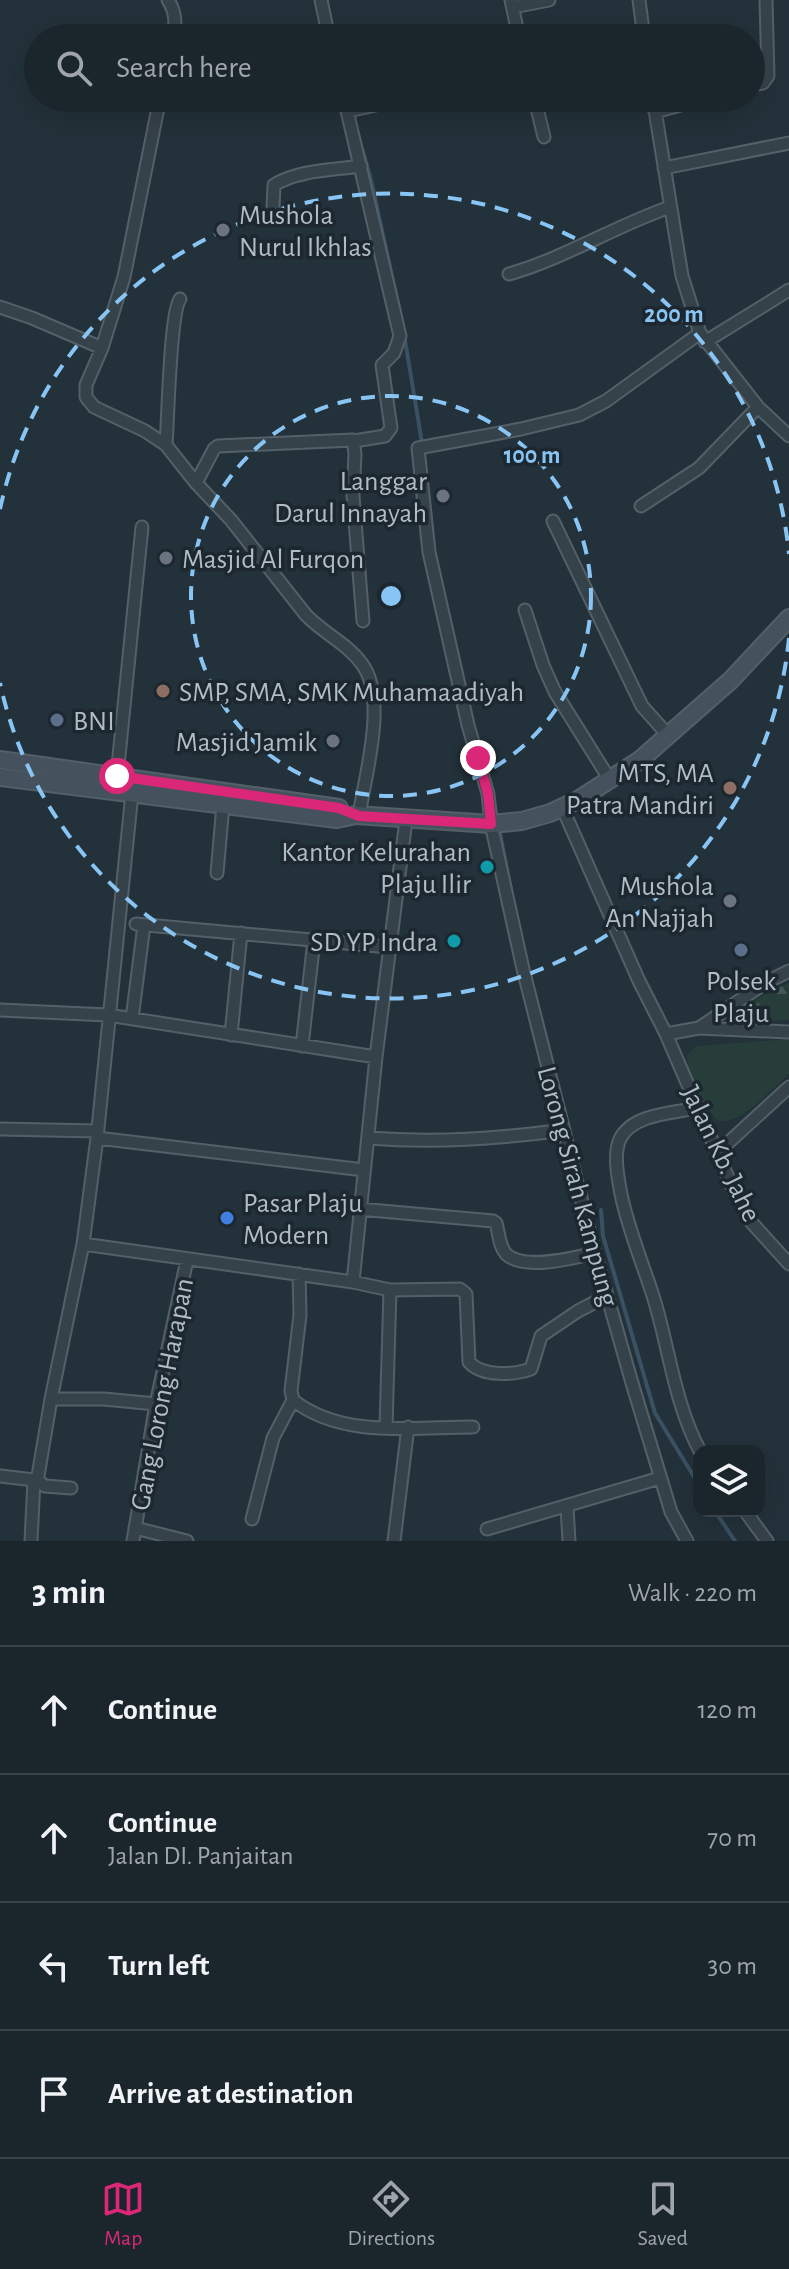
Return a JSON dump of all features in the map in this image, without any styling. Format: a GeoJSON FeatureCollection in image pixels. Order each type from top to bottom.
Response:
{"type":"FeatureCollection","features":[{"type":"Feature","properties":{"kind":"main road"},"geometry":{"type":"LineString","coordinates":[[0,760],[339,808],[358,815],[491,824],[522,821],[562,807],[640,760],[731,680],[789,618]]}},
{"type":"Feature","properties":{"kind":"main road"},"geometry":{"type":"LineString","coordinates":[[0,777],[337,819],[358,815]]}},
{"type":"Feature","properties":{"kind":"street"},"geometry":{"type":"LineString","coordinates":[[168,0],[174,9],[175,24]]}},
{"type":"Feature","properties":{"kind":"street"},"geometry":{"type":"LineString","coordinates":[[321,0],[326,24]]}},
{"type":"Feature","properties":{"kind":"street"},"geometry":{"type":"LineString","coordinates":[[516,24],[512,4],[549,0]]}},
{"type":"Feature","properties":{"kind":"street"},"geometry":{"type":"LineString","coordinates":[[639,0],[642,24]]}},
{"type":"Feature","properties":{"kind":"street"},"geometry":{"type":"LineString","coordinates":[[765,80],[768,76],[766,0]]}},
{"type":"Feature","properties":{"kind":"street"},"geometry":{"type":"LineString","coordinates":[[157,112],[124,277],[102,348],[86,385],[87,401],[166,445],[231,520],[306,615],[363,665],[370,680],[375,716],[358,815]]}},
{"type":"Feature","properties":{"kind":"street"},"geometry":{"type":"LineString","coordinates":[[196,483],[218,446],[354,441],[385,436],[391,428],[382,365],[394,353],[400,336],[348,112]]}},
{"type":"Feature","properties":{"kind":"street"},"geometry":{"type":"LineString","coordinates":[[538,112],[544,137]]}},
{"type":"Feature","properties":{"kind":"street"},"geometry":{"type":"LineString","coordinates":[[655,112],[682,276],[703,337],[758,407],[789,436]]}},
{"type":"Feature","properties":{"kind":"street"},"geometry":{"type":"LineString","coordinates":[[664,168],[789,143]]}},
{"type":"Feature","properties":{"kind":"street"},"geometry":{"type":"LineString","coordinates":[[273,207],[273,190],[278,182],[290,177],[361,166]]}},
{"type":"Feature","properties":{"kind":"street"},"geometry":{"type":"LineString","coordinates":[[509,274],[540,265],[623,225],[670,207]]}},
{"type":"Feature","properties":{"kind":"street"},"geometry":{"type":"LineString","coordinates":[[703,337],[789,290]]}},
{"type":"Feature","properties":{"kind":"street"},"geometry":{"type":"LineString","coordinates":[[166,445],[173,325],[180,299]]}},
{"type":"Feature","properties":{"kind":"street"},"geometry":{"type":"LineString","coordinates":[[0,307],[102,348]]}},
{"type":"Feature","properties":{"kind":"street","name":"Lorong Sirah Kampung"},"geometry":{"type":"LineString","coordinates":[[687,1541],[671,1512],[607,1296],[523,969],[491,824],[488,794],[468,725],[429,552],[418,448],[579,415],[606,401],[703,337]]}},
{"type":"Feature","properties":{"kind":"street"},"geometry":{"type":"LineString","coordinates":[[641,506],[699,468],[758,407]]}},
{"type":"Feature","properties":{"kind":"street"},"geometry":{"type":"LineString","coordinates":[[354,441],[353,496],[363,621]]}},
{"type":"Feature","properties":{"kind":"street"},"geometry":{"type":"LineString","coordinates":[[553,521],[642,706],[667,734]]}},
{"type":"Feature","properties":{"kind":"street"},"geometry":{"type":"LineString","coordinates":[[117,776],[142,527]]}},
{"type":"Feature","properties":{"kind":"street"},"geometry":{"type":"LineString","coordinates":[[525,610],[555,692],[610,780]]}},
{"type":"Feature","properties":{"kind":"street"},"geometry":{"type":"LineString","coordinates":[[31,1541],[35,1480],[83,1244],[98,1134],[132,793]]}},
{"type":"Feature","properties":{"kind":"street"},"geometry":{"type":"LineString","coordinates":[[217,873],[223,805]]}},
{"type":"Feature","properties":{"kind":"street","name":"Jalan Kb. Jahe"},"geometry":{"type":"LineString","coordinates":[[562,807],[733,1189],[752,1223],[789,1264]]}},
{"type":"Feature","properties":{"kind":"street"},"geometry":{"type":"LineString","coordinates":[[353,1282],[376,1057],[406,820]]}},
{"type":"Feature","properties":{"kind":"street"},"geometry":{"type":"LineString","coordinates":[[132,1019],[140,924],[389,947]]}},
{"type":"Feature","properties":{"kind":"street"},"geometry":{"type":"LineString","coordinates":[[231,1035],[241,933]]}},
{"type":"Feature","properties":{"kind":"street"},"geometry":{"type":"LineString","coordinates":[[302,1046],[314,940]]}},
{"type":"Feature","properties":{"kind":"street"},"geometry":{"type":"LineString","coordinates":[[699,1028],[765,983],[789,971]]}},
{"type":"Feature","properties":{"kind":"street"},"geometry":{"type":"LineString","coordinates":[[0,1010],[108,1015],[376,1057]]}},
{"type":"Feature","properties":{"kind":"street"},"geometry":{"type":"LineString","coordinates":[[666,1034],[699,1028],[789,1032]]}},
{"type":"Feature","properties":{"kind":"street"},"geometry":{"type":"LineString","coordinates":[[717,1153],[789,1087]]}},
{"type":"Feature","properties":{"kind":"street"},"geometry":{"type":"LineString","coordinates":[[697,1108],[648,1118],[630,1128],[620,1138],[617,1160],[627,1218],[654,1300],[682,1405],[698,1445]]}},
{"type":"Feature","properties":{"kind":"street"},"geometry":{"type":"LineString","coordinates":[[0,1129],[98,1134],[364,1170]]}},
{"type":"Feature","properties":{"kind":"street"},"geometry":{"type":"LineString","coordinates":[[368,1138],[418,1142],[469,1141],[564,1130]]}},
{"type":"Feature","properties":{"kind":"street"},"geometry":{"type":"LineString","coordinates":[[359,1209],[493,1221],[506,1253],[520,1260],[555,1262],[595,1253]]}},
{"type":"Feature","properties":{"kind":"street"},"geometry":{"type":"LineString","coordinates":[[83,1244],[353,1282],[390,1290],[464,1291],[469,1362],[474,1368],[497,1373],[531,1369],[541,1336],[607,1296]]}},
{"type":"Feature","properties":{"kind":"street","name":"Gang Lorong Harapan"},"geometry":{"type":"LineString","coordinates":[[134,1535],[156,1404],[187,1260]]}},
{"type":"Feature","properties":{"kind":"street"},"geometry":{"type":"LineString","coordinates":[[252,1519],[273,1438],[293,1400],[291,1391],[300,1315],[299,1274]]}},
{"type":"Feature","properties":{"kind":"street"},"geometry":{"type":"LineString","coordinates":[[386,1427],[390,1290]]}},
{"type":"Feature","properties":{"kind":"street"},"geometry":{"type":"LineString","coordinates":[[51,1399],[113,1399],[156,1404]]}},
{"type":"Feature","properties":{"kind":"street"},"geometry":{"type":"LineString","coordinates":[[293,1400],[313,1413],[338,1422],[386,1427],[473,1427]]}},
{"type":"Feature","properties":{"kind":"street"},"geometry":{"type":"LineString","coordinates":[[394,1541],[408,1427]]}},
{"type":"Feature","properties":{"kind":"street"},"geometry":{"type":"LineString","coordinates":[[0,1476],[71,1488]]}},
{"type":"Feature","properties":{"kind":"street"},"geometry":{"type":"LineString","coordinates":[[487,1529],[660,1478]]}},
{"type":"Feature","properties":{"kind":"street"},"geometry":{"type":"LineString","coordinates":[[567,1507],[569,1541]]}},
{"type":"Feature","properties":{"kind":"street"},"geometry":{"type":"LineString","coordinates":[[749,1517],[767,1541]]}},
{"type":"Feature","properties":{"kind":"street"},"geometry":{"type":"LineString","coordinates":[[134,1535],[187,1541]]}},
{"type":"Feature","properties":{"kind":"green space"},"geometry":{"type":"Polygon","coordinates":[[[789,983],[789,1020],[745,1022],[741,1010],[789,983]]]}},
{"type":"Feature","properties":{"kind":"green space"},"geometry":{"type":"Polygon","coordinates":[[[789,1039],[789,1074],[746,1112],[727,1121],[718,1121],[693,1082],[687,1055],[696,1046],[789,1039]]]}},
{"type":"Feature","properties":{"kind":"waterway"},"geometry":{"type":"LineString","coordinates":[[356,127],[401,317]]}},
{"type":"Feature","properties":{"kind":"waterway"},"geometry":{"type":"LineString","coordinates":[[404,334],[422,443]]}},
{"type":"Feature","properties":{"kind":"waterway"},"geometry":{"type":"LineString","coordinates":[[428,492],[432,531]]}},
{"type":"Feature","properties":{"kind":"waterway"},"geometry":{"type":"LineString","coordinates":[[494,800],[497,819]]}},
{"type":"Feature","properties":{"kind":"waterway"},"geometry":{"type":"LineString","coordinates":[[499,828],[511,890]]}},
{"type":"Feature","properties":{"kind":"waterway"},"geometry":{"type":"LineString","coordinates":[[601,1210],[603,1236],[655,1413],[693,1475]]}},
{"type":"Feature","properties":{"kind":"waterway"},"geometry":{"type":"LineString","coordinates":[[719,1517],[735,1541]]}},
{"type":"Feature","properties":{"kind":"place","name":"Mushola Nurul Ikhlas"},"geometry":{"type":"Point","coordinates":[223,230]}},
{"type":"Feature","properties":{"kind":"place","name":"Langgar Darul Innayah"},"geometry":{"type":"Point","coordinates":[443,496]}},
{"type":"Feature","properties":{"kind":"place","name":"Masjid Al Furqon"},"geometry":{"type":"Point","coordinates":[166,558]}},
{"type":"Feature","properties":{"kind":"place","name":"SMP, SMA, SMK Muhamaadiyah"},"geometry":{"type":"Point","coordinates":[163,691]}},
{"type":"Feature","properties":{"kind":"place","name":"BNI"},"geometry":{"type":"Point","coordinates":[57,720]}},
{"type":"Feature","properties":{"kind":"place","name":"Masjid Jamik"},"geometry":{"type":"Point","coordinates":[333,741]}},
{"type":"Feature","properties":{"kind":"place","name":"MTS, MA Patra Mandiri"},"geometry":{"type":"Point","coordinates":[730,788]}},
{"type":"Feature","properties":{"kind":"place","name":"Kantor Kelurahan Plaju Ilir"},"geometry":{"type":"Point","coordinates":[487,867]}},
{"type":"Feature","properties":{"kind":"place","name":"Mushola An Najjah"},"geometry":{"type":"Point","coordinates":[730,901]}},
{"type":"Feature","properties":{"kind":"place","name":"SD YP Indra"},"geometry":{"type":"Point","coordinates":[454,941]}},
{"type":"Feature","properties":{"kind":"place","name":"Polsek Plaju"},"geometry":{"type":"Point","coordinates":[741,950]}},
{"type":"Feature","properties":{"kind":"place","name":"Pasar Plaju Modern"},"geometry":{"type":"Point","coordinates":[227,1218]}},
{"type":"Feature","properties":{"kind":"route"},"geometry":{"type":"LineString","coordinates":[[117,776],[339,808],[359,816],[491,824],[488,794],[478,758]]}}]}
